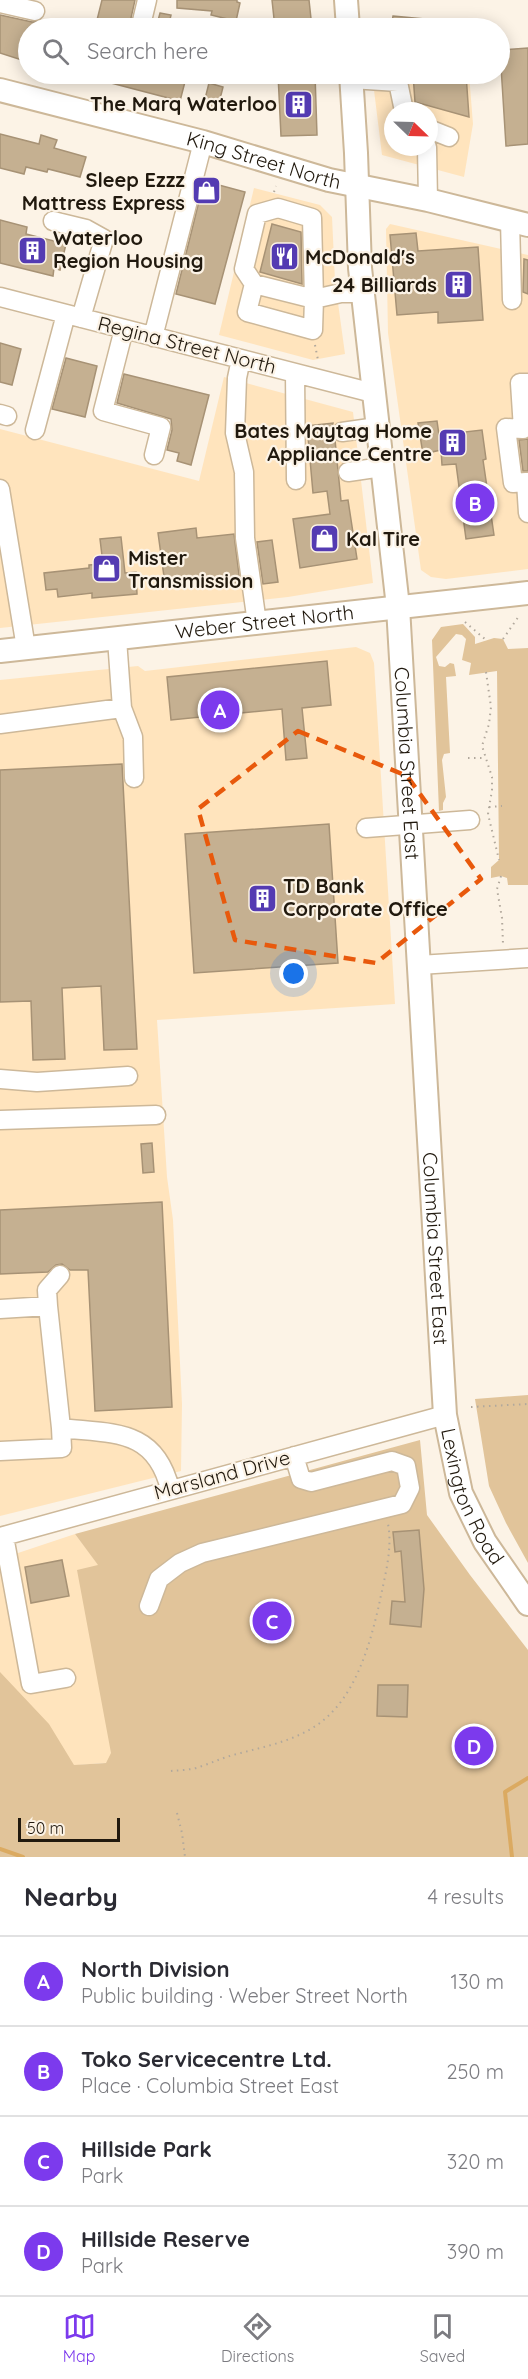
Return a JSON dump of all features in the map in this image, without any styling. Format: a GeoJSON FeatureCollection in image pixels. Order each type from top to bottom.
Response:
{"type":"FeatureCollection","features":[{"type":"Feature","properties":{"kind":"main road"},"geometry":{"type":"LineString","coordinates":[[345,0],[347,18]]}},
{"type":"Feature","properties":{"kind":"main road","name":"Columbia Street East"},"geometry":{"type":"LineString","coordinates":[[351,84],[362,292],[398,607],[444,1415]]}},
{"type":"Feature","properties":{"kind":"main road","name":"King Street North"},"geometry":{"type":"LineString","coordinates":[[0,90],[203,142],[329,180],[428,200],[519,222]]}},
{"type":"Feature","properties":{"kind":"main road","name":"Weber Street North"},"geometry":{"type":"LineString","coordinates":[[0,651],[528,593]]}},
{"type":"Feature","properties":{"kind":"main road","name":"Lexington Road"},"geometry":{"type":"LineString","coordinates":[[444,1415],[461,1493],[485,1542],[528,1604]]}},
{"type":"Feature","properties":{"kind":"street"},"geometry":{"type":"LineString","coordinates":[[142,18],[147,0]]}},
{"type":"Feature","properties":{"kind":"street"},"geometry":{"type":"LineString","coordinates":[[0,3],[35,11]]}},
{"type":"Feature","properties":{"kind":"street"},"geometry":{"type":"LineString","coordinates":[[398,84],[402,102]]}},
{"type":"Feature","properties":{"kind":"street"},"geometry":{"type":"LineString","coordinates":[[438,132],[449,136]]}},
{"type":"Feature","properties":{"kind":"street"},"geometry":{"type":"LineString","coordinates":[[153,337],[203,142]]}},
{"type":"Feature","properties":{"kind":"street"},"geometry":{"type":"LineString","coordinates":[[427,156],[428,200]]}},
{"type":"Feature","properties":{"kind":"street"},"geometry":{"type":"LineString","coordinates":[[254,284],[247,312],[313,330],[314,299],[312,219],[278,208],[257,214],[244,269],[254,284],[314,299],[341,293],[362,292]]}},
{"type":"Feature","properties":{"kind":"street"},"geometry":{"type":"LineString","coordinates":[[35,430],[73,316],[104,239],[86,229],[53,221]]}},
{"type":"Feature","properties":{"kind":"street"},"geometry":{"type":"LineString","coordinates":[[512,300],[519,222]]}},
{"type":"Feature","properties":{"kind":"street","name":"Regina Street North"},"geometry":{"type":"LineString","coordinates":[[0,297],[373,393]]}},
{"type":"Feature","properties":{"kind":"street"},"geometry":{"type":"LineString","coordinates":[[124,329],[103,411],[161,427],[154,455]]}},
{"type":"Feature","properties":{"kind":"street"},"geometry":{"type":"LineString","coordinates":[[241,359],[237,378],[235,433],[244,472],[245,538],[257,623]]}},
{"type":"Feature","properties":{"kind":"street"},"geometry":{"type":"LineString","coordinates":[[295,373],[296,480]]}},
{"type":"Feature","properties":{"kind":"street"},"geometry":{"type":"LineString","coordinates":[[528,383],[520,383],[523,429],[506,428],[513,483],[527,482],[528,513]]}},
{"type":"Feature","properties":{"kind":"street"},"geometry":{"type":"LineString","coordinates":[[342,432],[377,427]]}},
{"type":"Feature","properties":{"kind":"street"},"geometry":{"type":"LineString","coordinates":[[348,472],[382,467]]}},
{"type":"Feature","properties":{"kind":"street"},"geometry":{"type":"LineString","coordinates":[[0,489],[26,648]]}},
{"type":"Feature","properties":{"kind":"street"},"geometry":{"type":"LineString","coordinates":[[117,639],[122,708],[133,737],[134,778]]}},
{"type":"Feature","properties":{"kind":"street"},"geometry":{"type":"LineString","coordinates":[[0,724],[122,708]]}},
{"type":"Feature","properties":{"kind":"street"},"geometry":{"type":"LineString","coordinates":[[366,828],[470,820]]}},
{"type":"Feature","properties":{"kind":"street"},"geometry":{"type":"LineString","coordinates":[[419,965],[528,958]]}},
{"type":"Feature","properties":{"kind":"street"},"geometry":{"type":"LineString","coordinates":[[0,1079],[37,1082],[128,1076]]}},
{"type":"Feature","properties":{"kind":"street"},"geometry":{"type":"LineString","coordinates":[[0,1120],[156,1115]]}},
{"type":"Feature","properties":{"kind":"street"},"geometry":{"type":"LineString","coordinates":[[0,1451],[62,1448],[47,1290],[60,1275]]}},
{"type":"Feature","properties":{"kind":"street"},"geometry":{"type":"LineString","coordinates":[[0,1309],[48,1306]]}},
{"type":"Feature","properties":{"kind":"street","name":"Marsland Drive"},"geometry":{"type":"LineString","coordinates":[[2,1536],[444,1415]]}},
{"type":"Feature","properties":{"kind":"street"},"geometry":{"type":"LineString","coordinates":[[61,1428],[120,1435],[138,1441],[149,1448],[163,1464],[170,1489]]}},
{"type":"Feature","properties":{"kind":"street"},"geometry":{"type":"LineString","coordinates":[[149,1606],[159,1579],[180,1563],[202,1553],[402,1504],[410,1488],[406,1466],[392,1461],[311,1482],[301,1479],[294,1456]]}},
{"type":"Feature","properties":{"kind":"street"},"geometry":{"type":"LineString","coordinates":[[2,1536],[31,1684],[66,1678]]}},
{"type":"Feature","properties":{"kind":"path"},"geometry":{"type":"LineString","coordinates":[[503,639],[519,616]]}},
{"type":"Feature","properties":{"kind":"path"},"geometry":{"type":"LineString","coordinates":[[465,622],[486,640]]}},
{"type":"Feature","properties":{"kind":"path"},"geometry":{"type":"LineString","coordinates":[[486,672],[491,707],[489,724],[482,746],[492,777],[488,814],[499,860]]}},
{"type":"Feature","properties":{"kind":"path"},"geometry":{"type":"LineString","coordinates":[[468,758],[485,758]]}},
{"type":"Feature","properties":{"kind":"path"},"geometry":{"type":"LineString","coordinates":[[489,807],[502,806]]}},
{"type":"Feature","properties":{"kind":"path"},"geometry":{"type":"LineString","coordinates":[[501,876],[497,889],[502,918],[504,960]]}},
{"type":"Feature","properties":{"kind":"path"},"geometry":{"type":"LineString","coordinates":[[471,1407],[528,1404]]}},
{"type":"Feature","properties":{"kind":"path"},"geometry":{"type":"LineString","coordinates":[[171,1771],[202,1767],[220,1758],[290,1739],[315,1727],[342,1701],[363,1660],[378,1611],[390,1535],[384,1509]]}},
{"type":"Feature","properties":{"kind":"path"},"geometry":{"type":"LineString","coordinates":[[177,1814],[185,1857]]}},
{"type":"Feature","properties":{"kind":"highlighted area"},"geometry":{"type":"Polygon","coordinates":[[[298,731],[407,776],[481,879],[376,963],[235,940],[198,809],[298,731]]]}},
{"type":"Feature","properties":{"kind":"shaded area"},"geometry":{"type":"Polygon","coordinates":[[[373,84],[470,84],[473,124],[464,177],[386,156],[438,156],[438,102],[384,102],[384,156],[382,155],[373,84]]]}},
{"type":"Feature","properties":{"kind":"shaded area"},"geometry":{"type":"Polygon","coordinates":[[[254,188],[320,205],[332,217],[335,281],[345,354],[313,360],[219,335],[254,188]]]}},
{"type":"Feature","properties":{"kind":"shaded area"},"geometry":{"type":"Polygon","coordinates":[[[390,224],[528,255],[528,569],[446,579],[431,577],[421,570],[388,333],[386,229],[390,224]]]}},
{"type":"Feature","properties":{"kind":"shaded area"},"geometry":{"type":"Polygon","coordinates":[[[224,377],[353,412],[373,583],[288,597],[0,628],[0,429],[199,481],[224,377]]]}},
{"type":"Feature","properties":{"kind":"shaded area"},"geometry":{"type":"Polygon","coordinates":[[[463,624],[475,637],[475,644],[494,638],[503,639],[508,649],[528,648],[528,885],[508,885],[507,878],[501,876],[491,878],[491,867],[499,860],[497,671],[469,675],[471,663],[462,660],[466,639],[456,634],[436,657],[439,666],[454,664],[456,676],[446,677],[450,753],[444,754],[442,760],[446,797],[443,810],[439,811],[432,640],[441,627],[463,624]]]}},
{"type":"Feature","properties":{"kind":"shaded area"},"geometry":{"type":"Polygon","coordinates":[[[356,647],[370,653],[374,663],[395,1004],[157,1020],[167,1177],[173,1220],[182,1404],[181,1471],[0,1516],[0,680],[138,666],[145,671],[356,647]]]}},
{"type":"Feature","properties":{"kind":"shaded area"},"geometry":{"type":"Polygon","coordinates":[[[528,1395],[528,1563],[489,1486],[475,1399],[528,1395]]]}},
{"type":"Feature","properties":{"kind":"shaded area"},"geometry":{"type":"Polygon","coordinates":[[[420,1440],[427,1515],[528,1650],[528,1857],[0,1857],[0,1672],[49,1724],[74,1765],[106,1763],[111,1753],[77,1570],[98,1565],[75,1534],[420,1440]]]}},
{"type":"Feature","properties":{"kind":"shaded area"},"geometry":{"type":"Polygon","coordinates":[[[75,1534],[108,1577],[143,1760],[0,1771],[0,1559],[75,1534]]]}},
{"type":"Feature","properties":{"kind":"building"},"geometry":{"type":"Polygon","coordinates":[[[102,0],[135,0],[131,18],[98,18],[102,0]]]}},
{"type":"Feature","properties":{"kind":"building"},"geometry":{"type":"Polygon","coordinates":[[[177,0],[237,0],[240,3],[237,18],[211,15],[212,11],[177,8],[177,0]]]}},
{"type":"Feature","properties":{"kind":"building"},"geometry":{"type":"Polygon","coordinates":[[[272,0],[309,0],[311,18],[274,18],[272,0]]]}},
{"type":"Feature","properties":{"kind":"building"},"geometry":{"type":"Polygon","coordinates":[[[160,13],[171,15],[170,18],[159,18],[160,13]]]}},
{"type":"Feature","properties":{"kind":"building"},"geometry":{"type":"Polygon","coordinates":[[[0,15],[18,19],[18,59],[0,53],[0,15]]]}},
{"type":"Feature","properties":{"kind":"building"},"geometry":{"type":"Polygon","coordinates":[[[528,48],[528,144],[506,146],[502,84],[510,84],[510,49],[528,48]]]}},
{"type":"Feature","properties":{"kind":"building"},"geometry":{"type":"Polygon","coordinates":[[[115,84],[184,84],[180,101],[115,84]]]}},
{"type":"Feature","properties":{"kind":"building"},"geometry":{"type":"Polygon","coordinates":[[[209,84],[223,87],[217,111],[203,107],[209,84]]]}},
{"type":"Feature","properties":{"kind":"building","name":"The Marq Waterloo"},"geometry":{"type":"Polygon","coordinates":[[[278,84],[315,84],[317,135],[281,136],[278,84]]]}},
{"type":"Feature","properties":{"kind":"building"},"geometry":{"type":"Polygon","coordinates":[[[414,84],[467,84],[469,117],[438,108],[438,102],[415,102],[414,84]]]}},
{"type":"Feature","properties":{"kind":"building"},"geometry":{"type":"Polygon","coordinates":[[[0,134],[39,144],[41,135],[57,140],[54,148],[86,157],[80,177],[48,169],[47,172],[26,167],[24,174],[0,168],[0,134]]]}},
{"type":"Feature","properties":{"kind":"building"},"geometry":{"type":"Polygon","coordinates":[[[204,181],[245,192],[215,304],[176,294],[204,181]]]}},
{"type":"Feature","properties":{"kind":"building","name":"Waterloo Region Housing"},"geometry":{"type":"Polygon","coordinates":[[[0,220],[27,227],[26,234],[66,244],[60,270],[54,268],[53,276],[0,263],[0,220]]]}},
{"type":"Feature","properties":{"kind":"building","name":"McDonald's"},"geometry":{"type":"Polygon","coordinates":[[[272,224],[301,232],[302,284],[260,272],[272,224]]]}},
{"type":"Feature","properties":{"kind":"building"},"geometry":{"type":"Polygon","coordinates":[[[416,233],[418,251],[478,247],[483,320],[438,323],[438,312],[397,315],[390,235],[416,233]]]}},
{"type":"Feature","properties":{"kind":"building"},"geometry":{"type":"Polygon","coordinates":[[[524,259],[528,260],[528,294],[523,292],[524,259]]]}},
{"type":"Feature","properties":{"kind":"building"},"geometry":{"type":"Polygon","coordinates":[[[0,343],[21,349],[12,385],[0,382],[0,343]]]}},
{"type":"Feature","properties":{"kind":"building"},"geometry":{"type":"Polygon","coordinates":[[[66,358],[97,366],[85,417],[52,409],[66,358]]]}},
{"type":"Feature","properties":{"kind":"building"},"geometry":{"type":"Polygon","coordinates":[[[124,374],[209,395],[191,465],[177,461],[179,453],[167,450],[172,430],[171,419],[117,403],[124,374]]]}},
{"type":"Feature","properties":{"kind":"building"},"geometry":{"type":"Polygon","coordinates":[[[437,421],[439,435],[482,430],[486,459],[483,460],[494,535],[466,539],[456,464],[442,465],[441,450],[423,454],[418,423],[437,421]]]}},
{"type":"Feature","properties":{"kind":"building","name":"Kal Tire"},"geometry":{"type":"Polygon","coordinates":[[[333,423],[331,433],[335,440],[341,501],[348,500],[357,559],[300,568],[293,519],[330,514],[327,491],[313,493],[307,426],[333,423]]]}},
{"type":"Feature","properties":{"kind":"building"},"geometry":{"type":"Polygon","coordinates":[[[528,439],[528,471],[523,471],[519,440],[528,439]]]}},
{"type":"Feature","properties":{"kind":"building"},"geometry":{"type":"Polygon","coordinates":[[[196,528],[197,538],[234,534],[240,583],[215,586],[214,577],[165,584],[158,533],[196,528]]]}},
{"type":"Feature","properties":{"kind":"building","name":"Mister Transmission"},"geometry":{"type":"Polygon","coordinates":[[[121,537],[125,573],[136,572],[137,594],[92,598],[92,593],[58,597],[57,589],[46,590],[44,573],[89,568],[89,565],[103,564],[100,539],[121,537]]]}},
{"type":"Feature","properties":{"kind":"building"},"geometry":{"type":"Polygon","coordinates":[[[272,540],[278,582],[263,584],[257,542],[272,540]]]}},
{"type":"Feature","properties":{"kind":"building"},"geometry":{"type":"Polygon","coordinates":[[[327,661],[331,705],[302,708],[307,758],[286,760],[282,709],[171,720],[167,677],[327,661]]]}},
{"type":"Feature","properties":{"kind":"building"},"geometry":{"type":"Polygon","coordinates":[[[122,764],[137,1049],[104,1050],[101,986],[62,988],[65,1059],[33,1060],[31,1001],[0,1002],[0,770],[122,764]]]}},
{"type":"Feature","properties":{"kind":"building","name":"TD Bank Corporate Office"},"geometry":{"type":"Polygon","coordinates":[[[329,824],[338,963],[194,973],[185,834],[329,824]]]}},
{"type":"Feature","properties":{"kind":"building"},"geometry":{"type":"Polygon","coordinates":[[[152,1143],[154,1172],[143,1173],[141,1144],[152,1143]]]}},
{"type":"Feature","properties":{"kind":"building"},"geometry":{"type":"Polygon","coordinates":[[[162,1202],[172,1407],[95,1411],[88,1270],[70,1270],[62,1264],[56,1265],[48,1272],[0,1274],[0,1210],[162,1202]]]}},
{"type":"Feature","properties":{"kind":"building"},"geometry":{"type":"Polygon","coordinates":[[[419,1530],[424,1589],[421,1627],[390,1624],[392,1601],[405,1602],[401,1551],[395,1552],[393,1532],[419,1530]]]}},
{"type":"Feature","properties":{"kind":"building"},"geometry":{"type":"Polygon","coordinates":[[[62,1560],[69,1596],[31,1603],[25,1567],[62,1560]]]}},
{"type":"Feature","properties":{"kind":"building"},"geometry":{"type":"Polygon","coordinates":[[[378,1685],[408,1685],[407,1717],[377,1716],[378,1685]]]}},
{"type":"Feature","properties":{"kind":"waterway"},"geometry":{"type":"LineString","coordinates":[[512,1857],[505,1792],[528,1778]]}},
{"type":"Feature","properties":{"kind":"waterway"},"geometry":{"type":"LineString","coordinates":[[0,1849],[23,1857]]}},
{"type":"Feature","properties":{"kind":"place","name":"The Marq Waterloo"},"geometry":{"type":"Point","coordinates":[298,104]}},
{"type":"Feature","properties":{"kind":"place","name":"Sleep Ezzz Mattress Express"},"geometry":{"type":"Point","coordinates":[206,191]}},
{"type":"Feature","properties":{"kind":"place","name":"Waterloo Region Housing"},"geometry":{"type":"Point","coordinates":[32,250]}},
{"type":"Feature","properties":{"kind":"place","name":"McDonald's"},"geometry":{"type":"Point","coordinates":[284,257]}},
{"type":"Feature","properties":{"kind":"place","name":"24 Billiards"},"geometry":{"type":"Point","coordinates":[458,285]}},
{"type":"Feature","properties":{"kind":"place","name":"Bates Maytag Home Appliance Centre"},"geometry":{"type":"Point","coordinates":[453,443]}},
{"type":"Feature","properties":{"kind":"place","name":"Toko Servicecentre Ltd."},"geometry":{"type":"Point","coordinates":[475,503]}},
{"type":"Feature","properties":{"kind":"place","name":"Kal Tire"},"geometry":{"type":"Point","coordinates":[325,539]}},
{"type":"Feature","properties":{"kind":"place","name":"Mister Transmission"},"geometry":{"type":"Point","coordinates":[107,569]}},
{"type":"Feature","properties":{"kind":"place","name":"North Division"},"geometry":{"type":"Point","coordinates":[220,710]}},
{"type":"Feature","properties":{"kind":"place","name":"TD Bank Corporate Office"},"geometry":{"type":"Point","coordinates":[262,898]}},
{"type":"Feature","properties":{"kind":"place","name":"Hillside Park"},"geometry":{"type":"Point","coordinates":[272,1621]}},
{"type":"Feature","properties":{"kind":"place","name":"Hillside Reserve"},"geometry":{"type":"Point","coordinates":[474,1746]}}]}
